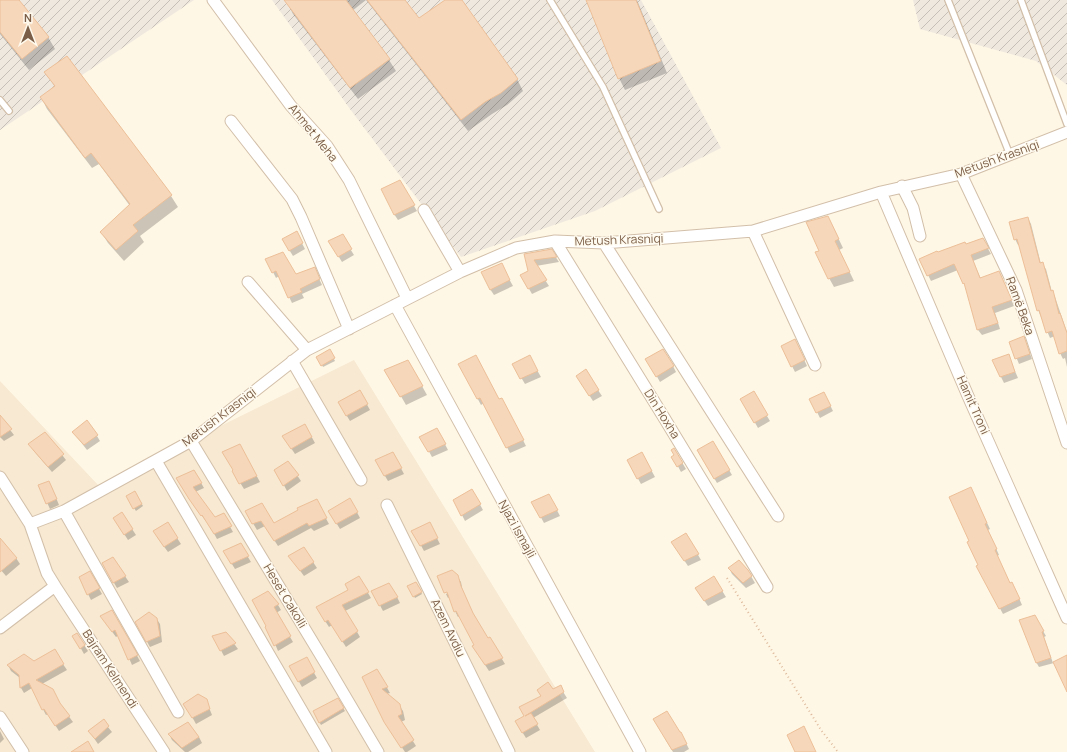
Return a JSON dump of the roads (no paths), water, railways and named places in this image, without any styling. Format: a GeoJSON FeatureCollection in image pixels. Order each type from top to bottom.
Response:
{"type":"FeatureCollection","features":[{"type":"Feature","properties":{"kind":"street","name":"Ahmet Meha"},"geometry":{"type":"LineString","coordinates":[[213,0],[291,106],[327,146],[349,180],[408,298]]}},
{"type":"Feature","properties":{"kind":"street"},"geometry":{"type":"LineString","coordinates":[[231,121],[292,199],[349,329]]}},
{"type":"Feature","properties":{"kind":"street","name":"Metush Krasniqi"},"geometry":{"type":"LineString","coordinates":[[30,524],[64,511],[191,441],[307,350],[460,272],[516,248],[555,241],[604,243],[753,231],[902,186],[961,174],[1067,132]]}},
{"type":"Feature","properties":{"kind":"street","name":"Ramë Beka"},"geometry":{"type":"LineString","coordinates":[[961,174],[1016,290],[1067,443]]}},
{"type":"Feature","properties":{"kind":"street"},"geometry":{"type":"LineString","coordinates":[[902,186],[913,208],[920,236]]}},
{"type":"Feature","properties":{"kind":"street","name":"Hamit Troni"},"geometry":{"type":"LineString","coordinates":[[881,192],[968,396],[1067,618]]}},
{"type":"Feature","properties":{"kind":"street"},"geometry":{"type":"LineString","coordinates":[[424,210],[460,272]]}},
{"type":"Feature","properties":{"kind":"street"},"geometry":{"type":"LineString","coordinates":[[753,231],[815,364]]}},
{"type":"Feature","properties":{"kind":"street","name":"Din Hoxha"},"geometry":{"type":"LineString","coordinates":[[555,241],[767,587]]}},
{"type":"Feature","properties":{"kind":"street"},"geometry":{"type":"LineString","coordinates":[[604,243],[778,516]]}},
{"type":"Feature","properties":{"kind":"street"},"geometry":{"type":"LineString","coordinates":[[248,282],[307,350]]}},
{"type":"Feature","properties":{"kind":"street","name":"Njazi Ismajli"},"geometry":{"type":"LineString","coordinates":[[395,305],[640,752]]}},
{"type":"Feature","properties":{"kind":"street"},"geometry":{"type":"LineString","coordinates":[[292,361],[361,480]]}},
{"type":"Feature","properties":{"kind":"street","name":"Heset Cakolli"},"geometry":{"type":"LineString","coordinates":[[191,441],[378,752]]}},
{"type":"Feature","properties":{"kind":"street"},"geometry":{"type":"LineString","coordinates":[[156,460],[326,752]]}},
{"type":"Feature","properties":{"kind":"street","name":"Bajram Kelmendi"},"geometry":{"type":"LineString","coordinates":[[0,477],[30,524],[47,573],[164,752]]}},
{"type":"Feature","properties":{"kind":"street","name":"Azem Avdiu"},"geometry":{"type":"LineString","coordinates":[[387,504],[509,752]]}},
{"type":"Feature","properties":{"kind":"street"},"geometry":{"type":"LineString","coordinates":[[64,511],[178,712]]}},
{"type":"Feature","properties":{"kind":"street"},"geometry":{"type":"LineString","coordinates":[[0,628],[55,586]]}},
{"type":"Feature","properties":{"kind":"street"},"geometry":{"type":"LineString","coordinates":[[0,717],[23,752]]}},
{"type":"Feature","properties":{"kind":"lane"},"geometry":{"type":"LineString","coordinates":[[550,0],[603,87],[659,209]]}},
{"type":"Feature","properties":{"kind":"lane"},"geometry":{"type":"LineString","coordinates":[[948,0],[1010,155]]}},
{"type":"Feature","properties":{"kind":"lane"},"geometry":{"type":"LineString","coordinates":[[1021,0],[1067,124]]}},
{"type":"Feature","properties":{"kind":"lane"},"geometry":{"type":"LineString","coordinates":[[0,100],[9,111]]}}]}
